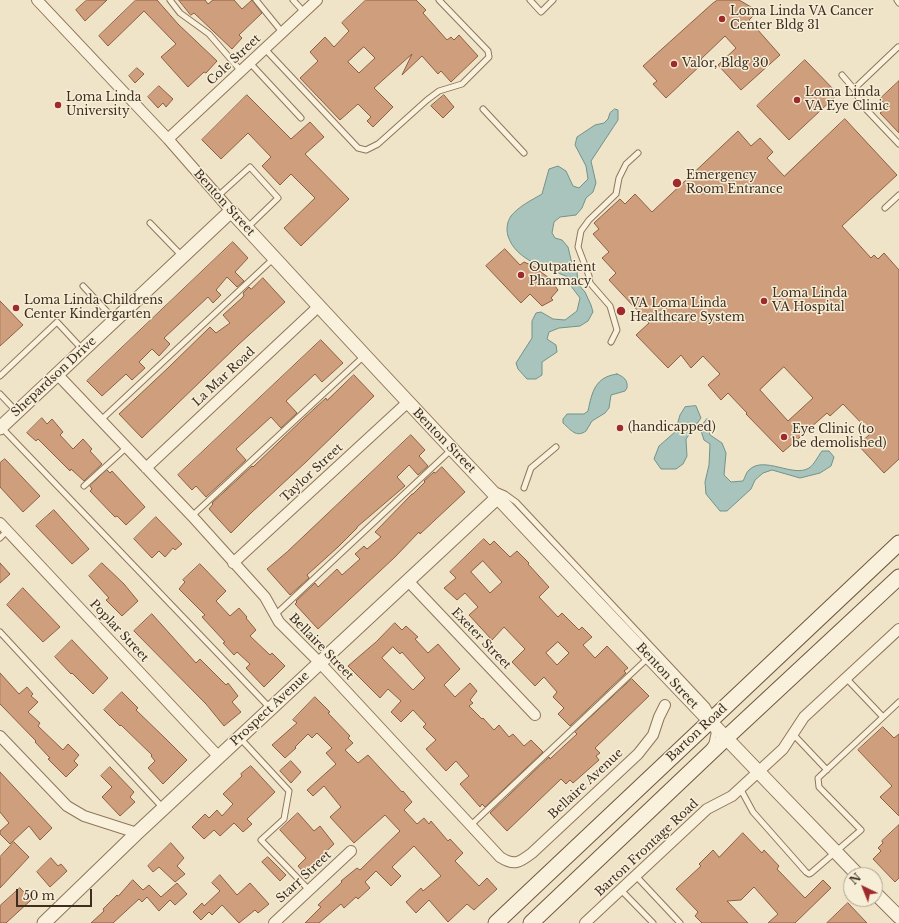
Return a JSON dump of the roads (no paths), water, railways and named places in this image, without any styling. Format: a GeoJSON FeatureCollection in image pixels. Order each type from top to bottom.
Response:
{"type":"FeatureCollection","features":[{"type":"Feature","properties":{"kind":"main road","name":"Barton Road"},"geometry":{"type":"LineString","coordinates":[[496,923],[713,721],[899,543]]}},
{"type":"Feature","properties":{"kind":"main road","name":"Barton Road"},"geometry":{"type":"LineString","coordinates":[[531,923],[726,738],[899,577]]}},
{"type":"Feature","properties":{"kind":"street","name":"Benton Street"},"geometry":{"type":"LineString","coordinates":[[37,0],[168,139],[231,211],[452,449],[713,721],[726,738],[758,772],[850,867]]}},
{"type":"Feature","properties":{"kind":"street","name":"Cole Street"},"geometry":{"type":"LineString","coordinates":[[168,139],[317,0]]}},
{"type":"Feature","properties":{"kind":"street","name":"Shepardson Drive"},"geometry":{"type":"LineString","coordinates":[[1,428],[231,211]]}},
{"type":"Feature","properties":{"kind":"street","name":"La Mar Road"},"geometry":{"type":"LineString","coordinates":[[146,468],[319,306]]}},
{"type":"Feature","properties":{"kind":"street","name":"Bellaire Street"},"geometry":{"type":"LineString","coordinates":[[57,374],[192,516],[265,597],[279,622],[320,663],[500,857],[507,862]]}},
{"type":"Feature","properties":{"kind":"street","name":"Taylor Street"},"geometry":{"type":"LineString","coordinates":[[233,562],[408,402]]}},
{"type":"Feature","properties":{"kind":"street","name":"Prospect Avenue"},"geometry":{"type":"LineString","coordinates":[[44,923],[271,708],[409,582],[494,493]]}},
{"type":"Feature","properties":{"kind":"street","name":"Poplar Street"},"geometry":{"type":"LineString","coordinates":[[0,523],[4,534],[219,757]]}},
{"type":"Feature","properties":{"kind":"street","name":"Exeter Street"},"geometry":{"type":"LineString","coordinates":[[409,582],[535,715]]}},
{"type":"Feature","properties":{"kind":"street","name":"Barton Frontage Road"},"geometry":{"type":"LineString","coordinates":[[585,923],[707,809],[732,796],[758,772],[783,748],[804,717],[899,629]]}},
{"type":"Feature","properties":{"kind":"street","name":"Bellaire Avenue"},"geometry":{"type":"LineString","coordinates":[[507,862],[513,863],[521,861],[532,853],[638,754],[653,735],[659,716],[665,705]]}},
{"type":"Feature","properties":{"kind":"street"},"geometry":{"type":"LineString","coordinates":[[0,736],[67,806],[84,816],[137,834]]}},
{"type":"Feature","properties":{"kind":"street","name":"Starr Street"},"geometry":{"type":"LineString","coordinates":[[274,923],[351,851]]}},
{"type":"Feature","properties":{"kind":"street"},"geometry":{"type":"LineString","coordinates":[[883,901],[899,918]]}},
{"type":"Feature","properties":{"kind":"lane"},"geometry":{"type":"LineString","coordinates":[[170,0],[180,13],[209,34],[241,71]]}},
{"type":"Feature","properties":{"kind":"lane"},"geometry":{"type":"LineString","coordinates":[[256,0],[282,32]]}},
{"type":"Feature","properties":{"kind":"lane"},"geometry":{"type":"LineString","coordinates":[[293,0],[304,12]]}},
{"type":"Feature","properties":{"kind":"lane"},"geometry":{"type":"LineString","coordinates":[[265,49],[358,148],[366,150],[378,144],[439,91],[462,84],[489,57],[488,51],[439,0]]}},
{"type":"Feature","properties":{"kind":"lane"},"geometry":{"type":"LineString","coordinates":[[530,0],[541,12],[553,0]]}},
{"type":"Feature","properties":{"kind":"lane"},"geometry":{"type":"LineString","coordinates":[[854,89],[898,47]]}},
{"type":"Feature","properties":{"kind":"lane"},"geometry":{"type":"LineString","coordinates":[[250,63],[301,118]]}},
{"type":"Feature","properties":{"kind":"lane"},"geometry":{"type":"LineString","coordinates":[[842,75],[854,89],[862,105],[899,144]]}},
{"type":"Feature","properties":{"kind":"lane"},"geometry":{"type":"LineString","coordinates":[[484,109],[524,153]]}},
{"type":"Feature","properties":{"kind":"lane"},"geometry":{"type":"LineString","coordinates":[[611,342],[617,330],[610,306],[590,283],[590,276],[578,247],[581,231],[589,220],[616,194],[619,178],[626,164],[638,152]]}},
{"type":"Feature","properties":{"kind":"lane"},"geometry":{"type":"LineString","coordinates":[[218,196],[250,167],[278,198],[247,228]]}},
{"type":"Feature","properties":{"kind":"lane"},"geometry":{"type":"LineString","coordinates":[[885,208],[899,195]]}},
{"type":"Feature","properties":{"kind":"lane"},"geometry":{"type":"LineString","coordinates":[[150,223],[182,256]]}},
{"type":"Feature","properties":{"kind":"lane"},"geometry":{"type":"LineString","coordinates":[[101,420],[275,258]]}},
{"type":"Feature","properties":{"kind":"lane"},"geometry":{"type":"LineString","coordinates":[[83,286],[115,320]]}},
{"type":"Feature","properties":{"kind":"lane"},"geometry":{"type":"LineString","coordinates":[[0,376],[57,322],[83,350]]}},
{"type":"Feature","properties":{"kind":"lane"},"geometry":{"type":"LineString","coordinates":[[192,516],[364,355]]}},
{"type":"Feature","properties":{"kind":"lane"},"geometry":{"type":"LineString","coordinates":[[0,394],[17,412]]}},
{"type":"Feature","properties":{"kind":"lane"},"geometry":{"type":"LineString","coordinates":[[1,428],[271,708]]}},
{"type":"Feature","properties":{"kind":"lane"},"geometry":{"type":"LineString","coordinates":[[84,486],[127,447]]}},
{"type":"Feature","properties":{"kind":"lane"},"geometry":{"type":"LineString","coordinates":[[524,488],[531,468],[556,447]]}},
{"type":"Feature","properties":{"kind":"lane"},"geometry":{"type":"LineString","coordinates":[[275,615],[452,449]]}},
{"type":"Feature","properties":{"kind":"lane"},"geometry":{"type":"LineString","coordinates":[[494,493],[505,494],[516,502],[707,706],[713,721],[712,743],[671,782]]}},
{"type":"Feature","properties":{"kind":"lane"},"geometry":{"type":"LineString","coordinates":[[0,632],[164,808]]}},
{"type":"Feature","properties":{"kind":"lane"},"geometry":{"type":"LineString","coordinates":[[471,825],[649,656]]}},
{"type":"Feature","properties":{"kind":"lane"},"geometry":{"type":"LineString","coordinates":[[846,678],[883,717]]}},
{"type":"Feature","properties":{"kind":"lane"},"geometry":{"type":"LineString","coordinates":[[740,788],[753,812],[809,874],[861,830],[819,787],[818,778],[899,702]]}},
{"type":"Feature","properties":{"kind":"lane"},"geometry":{"type":"LineString","coordinates":[[793,734],[827,770]]}},
{"type":"Feature","properties":{"kind":"lane"},"geometry":{"type":"LineString","coordinates":[[240,737],[289,791],[284,819],[262,840],[309,890]]}},
{"type":"Feature","properties":{"kind":"lane"},"geometry":{"type":"LineString","coordinates":[[637,823],[646,806]]}},
{"type":"Feature","properties":{"kind":"lane"},"geometry":{"type":"LineString","coordinates":[[636,876],[680,923]]}},
{"type":"Feature","properties":{"kind":"lane"},"geometry":{"type":"LineString","coordinates":[[621,890],[653,923]]}},
{"type":"Feature","properties":{"kind":"water"},"geometry":{"type":"Polygon","coordinates":[[[615,109],[618,110],[618,120],[591,161],[596,183],[593,192],[586,198],[582,208],[576,215],[560,217],[554,222],[552,233],[555,238],[562,240],[568,247],[573,268],[577,272],[578,284],[585,292],[593,312],[588,321],[580,326],[559,328],[549,332],[547,339],[556,345],[557,352],[542,362],[542,375],[536,379],[527,379],[518,369],[516,363],[532,338],[532,321],[536,313],[541,312],[553,319],[565,320],[577,311],[580,298],[571,286],[568,277],[542,267],[525,258],[518,252],[512,245],[508,236],[507,228],[509,221],[511,216],[518,209],[542,194],[549,169],[558,166],[566,171],[573,186],[579,188],[588,179],[586,166],[575,145],[577,137],[595,125],[604,123],[608,119],[610,113],[615,109]]]}},
{"type":"Feature","properties":{"kind":"water"},"geometry":{"type":"Polygon","coordinates":[[[617,374],[625,379],[627,388],[625,391],[611,395],[609,408],[605,413],[592,421],[586,431],[579,434],[576,433],[563,423],[563,419],[567,414],[584,414],[588,411],[593,392],[599,382],[604,378],[617,374]]]}},
{"type":"Feature","properties":{"kind":"water"},"geometry":{"type":"Polygon","coordinates":[[[696,406],[701,418],[686,439],[687,456],[683,464],[676,469],[661,469],[654,459],[659,446],[675,432],[680,415],[685,407],[696,406]]]}},
{"type":"Feature","properties":{"kind":"water"},"geometry":{"type":"Polygon","coordinates":[[[707,419],[710,435],[722,443],[726,453],[724,475],[731,482],[743,481],[747,472],[755,466],[770,465],[795,470],[809,468],[822,451],[829,451],[834,457],[831,466],[820,473],[800,478],[772,470],[763,473],[755,480],[751,489],[727,511],[720,511],[706,494],[705,482],[709,465],[710,444],[704,440],[700,428],[707,419]]]}},
{"type":"Feature","properties":{"kind":"place","name":"Loma Linda VA Cancer Center Bldg 31"},"geometry":{"type":"Point","coordinates":[722,19]}},
{"type":"Feature","properties":{"kind":"place","name":"Valor, Bldg 30"},"geometry":{"type":"Point","coordinates":[674,64]}},
{"type":"Feature","properties":{"kind":"place","name":"Loma Linda VA Eye Clinic"},"geometry":{"type":"Point","coordinates":[797,100]}},
{"type":"Feature","properties":{"kind":"place","name":"Loma Linda University"},"geometry":{"type":"Point","coordinates":[58,105]}},
{"type":"Feature","properties":{"kind":"place","name":"Emergency Room Entrance"},"geometry":{"type":"Point","coordinates":[677,183]}},
{"type":"Feature","properties":{"kind":"place","name":"Outpatient Pharmacy"},"geometry":{"type":"Point","coordinates":[521,275]}},
{"type":"Feature","properties":{"kind":"place","name":"Loma Linda VA Hospital"},"geometry":{"type":"Point","coordinates":[764,301]}},
{"type":"Feature","properties":{"kind":"place","name":"Loma Linda Childrens Center Kindergarten"},"geometry":{"type":"Point","coordinates":[16,308]}},
{"type":"Feature","properties":{"kind":"place","name":"VA Loma Linda Healthcare System"},"geometry":{"type":"Point","coordinates":[621,311]}},
{"type":"Feature","properties":{"kind":"place","name":"(handicapped)"},"geometry":{"type":"Point","coordinates":[620,428]}},
{"type":"Feature","properties":{"kind":"place","name":"Eye Clinic (to be demolished)"},"geometry":{"type":"Point","coordinates":[784,437]}}]}
